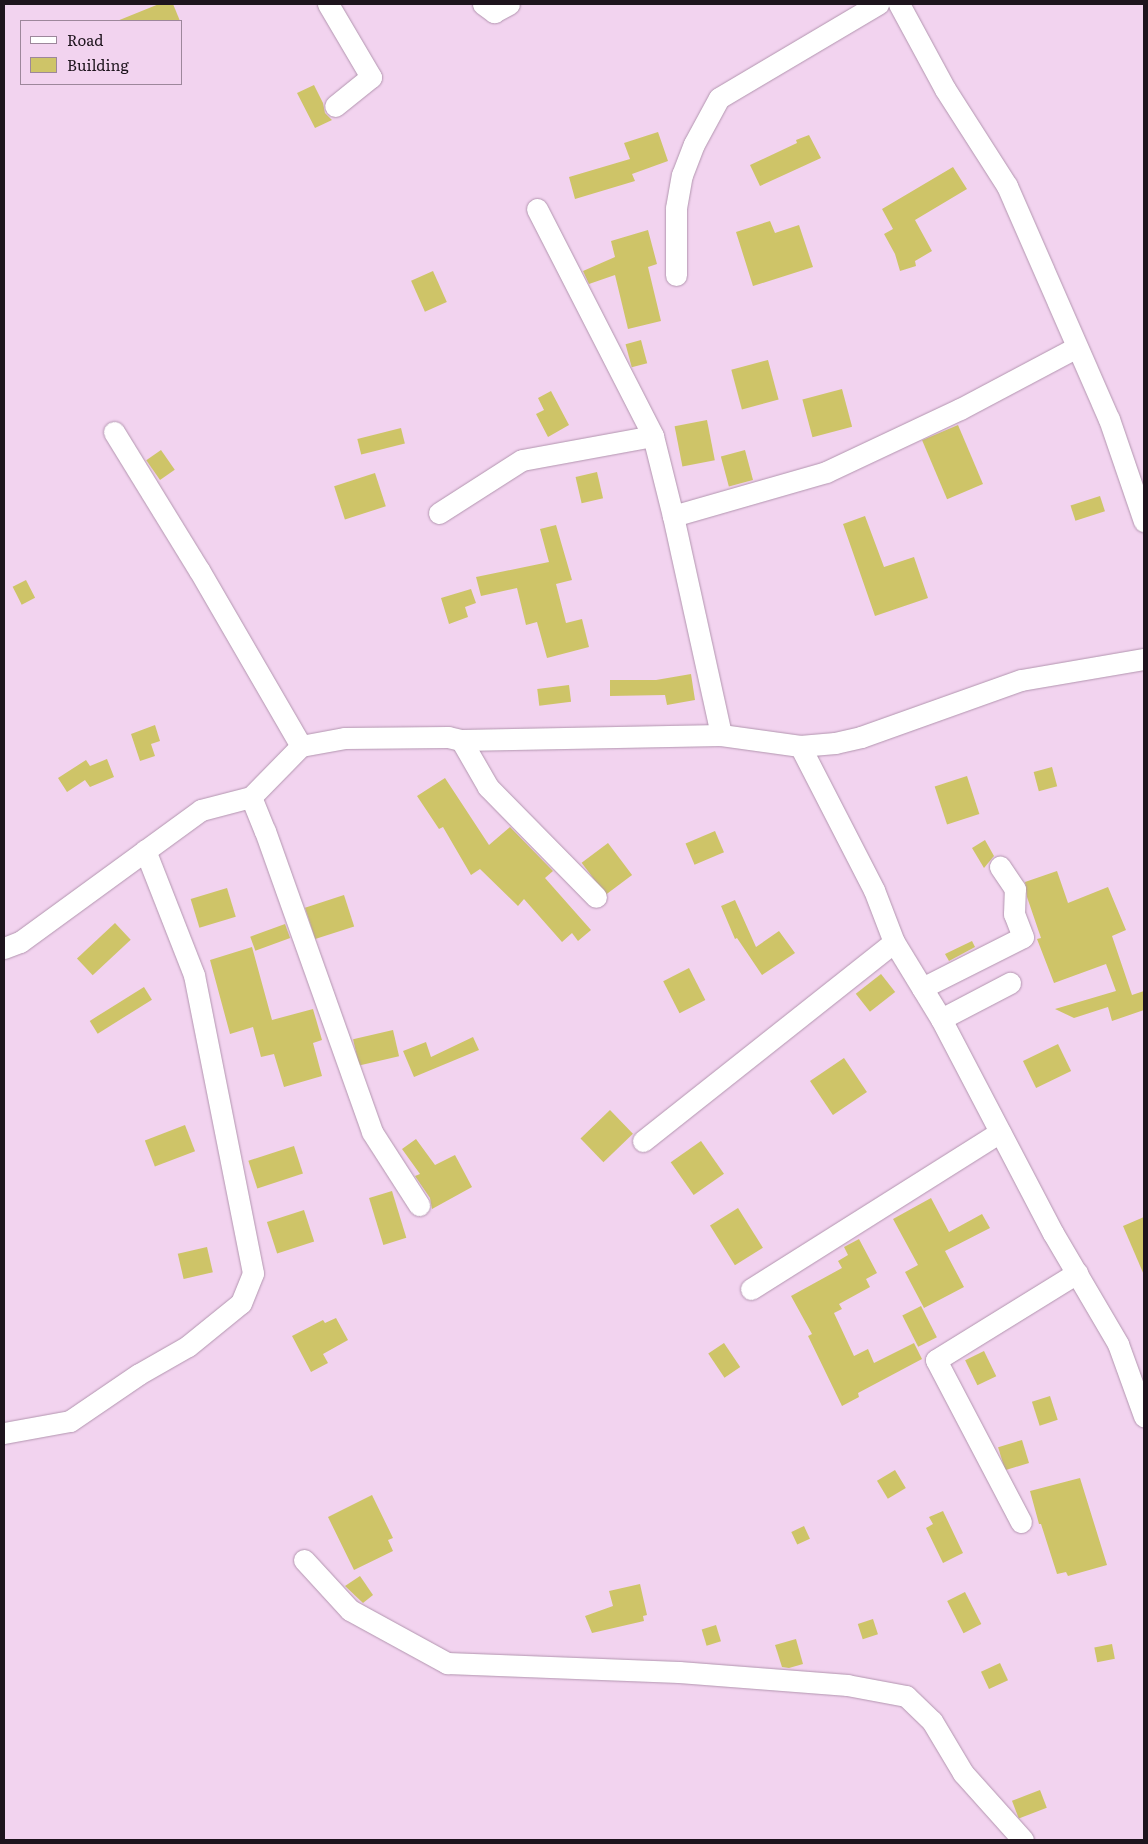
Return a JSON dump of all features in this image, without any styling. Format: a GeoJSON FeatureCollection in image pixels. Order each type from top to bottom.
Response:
{"type":"FeatureCollection","features":[{"type":"Feature","properties":{"kind":"street"},"geometry":{"type":"LineString","coordinates":[[328,4],[371,77],[335,106]]}},
{"type":"Feature","properties":{"kind":"street"},"geometry":{"type":"LineString","coordinates":[[483,4],[494,12],[509,4]]}},
{"type":"Feature","properties":{"kind":"street"},"geometry":{"type":"LineString","coordinates":[[676,275],[676,208],[682,175],[694,144],[719,98],[878,4]]}},
{"type":"Feature","properties":{"kind":"street"},"geometry":{"type":"LineString","coordinates":[[899,4],[945,89],[1006,186],[1109,419],[1144,521]]}},
{"type":"Feature","properties":{"kind":"street"},"geometry":{"type":"LineString","coordinates":[[537,209],[653,436],[673,516],[721,735]]}},
{"type":"Feature","properties":{"kind":"street"},"geometry":{"type":"LineString","coordinates":[[673,516],[826,472],[960,409],[1077,347]]}},
{"type":"Feature","properties":{"kind":"street"},"geometry":{"type":"LineString","coordinates":[[114,432],[199,570],[301,746]]}},
{"type":"Feature","properties":{"kind":"street"},"geometry":{"type":"LineString","coordinates":[[438,513],[522,460],[653,436]]}},
{"type":"Feature","properties":{"kind":"street"},"geometry":{"type":"LineString","coordinates":[[4,948],[20,942],[201,810],[251,797],[301,746],[345,738],[448,737],[461,740],[721,735],[800,746],[835,744],[861,737],[1021,680],[1144,659]]}},
{"type":"Feature","properties":{"kind":"street"},"geometry":{"type":"LineString","coordinates":[[461,740],[488,787],[596,897]]}},
{"type":"Feature","properties":{"kind":"street"},"geometry":{"type":"LineString","coordinates":[[800,746],[874,890],[894,942],[941,1019],[1053,1233],[1118,1344],[1144,1416]]}},
{"type":"Feature","properties":{"kind":"street"},"geometry":{"type":"LineString","coordinates":[[251,797],[265,831],[372,1132],[419,1205]]}},
{"type":"Feature","properties":{"kind":"street"},"geometry":{"type":"LineString","coordinates":[[4,1433],[70,1421],[138,1374],[188,1346],[241,1303],[253,1273],[194,975],[145,850]]}},
{"type":"Feature","properties":{"kind":"street"},"geometry":{"type":"LineString","coordinates":[[922,988],[1022,937],[1014,914],[1015,889],[1000,867]]}},
{"type":"Feature","properties":{"kind":"street"},"geometry":{"type":"LineString","coordinates":[[643,1141],[894,942]]}},
{"type":"Feature","properties":{"kind":"street"},"geometry":{"type":"LineString","coordinates":[[941,1019],[1010,983]]}},
{"type":"Feature","properties":{"kind":"street"},"geometry":{"type":"LineString","coordinates":[[750,1289],[1000,1132]]}},
{"type":"Feature","properties":{"kind":"street"},"geometry":{"type":"LineString","coordinates":[[1021,1522],[936,1360],[1077,1273]]}},
{"type":"Feature","properties":{"kind":"street"},"geometry":{"type":"LineString","coordinates":[[304,1560],[350,1610],[447,1663],[679,1672],[847,1685],[906,1696],[932,1721],[963,1773],[1022,1840]]}},
{"type":"Feature","properties":{"kind":"building"},"geometry":{"type":"Polygon","coordinates":[[[159,4],[173,4],[180,20],[119,20],[159,4]]]}},
{"type":"Feature","properties":{"kind":"building"},"geometry":{"type":"Polygon","coordinates":[[[314,85],[323,103],[325,113],[332,120],[315,128],[297,93],[314,85]]]}},
{"type":"Feature","properties":{"kind":"building"},"geometry":{"type":"Polygon","coordinates":[[[658,132],[668,161],[632,174],[635,181],[575,199],[569,177],[630,159],[624,143],[658,132]]]}},
{"type":"Feature","properties":{"kind":"building"},"geometry":{"type":"Polygon","coordinates":[[[809,135],[821,158],[760,186],[750,165],[797,143],[796,140],[809,135]]]}},
{"type":"Feature","properties":{"kind":"building"},"geometry":{"type":"Polygon","coordinates":[[[953,167],[967,189],[915,220],[932,251],[915,261],[916,266],[900,271],[895,254],[884,234],[893,229],[882,209],[953,167]]]}},
{"type":"Feature","properties":{"kind":"building"},"geometry":{"type":"Polygon","coordinates":[[[770,221],[775,233],[799,225],[813,267],[753,286],[736,232],[770,221]]]}},
{"type":"Feature","properties":{"kind":"building"},"geometry":{"type":"Polygon","coordinates":[[[648,230],[657,264],[648,267],[661,321],[628,329],[615,275],[589,284],[583,271],[615,257],[611,241],[648,230]]]}},
{"type":"Feature","properties":{"kind":"building"},"geometry":{"type":"Polygon","coordinates":[[[433,271],[447,302],[425,312],[411,281],[433,271]]]}},
{"type":"Feature","properties":{"kind":"building"},"geometry":{"type":"Polygon","coordinates":[[[641,340],[647,363],[632,367],[626,344],[641,340]]]}},
{"type":"Feature","properties":{"kind":"building"},"geometry":{"type":"Polygon","coordinates":[[[768,360],[779,400],[742,409],[731,370],[768,360]]]}},
{"type":"Feature","properties":{"kind":"building"},"geometry":{"type":"Polygon","coordinates":[[[842,389],[852,427],[812,437],[802,400],[842,389]]]}},
{"type":"Feature","properties":{"kind":"building"},"geometry":{"type":"Polygon","coordinates":[[[551,391],[569,425],[548,437],[536,414],[544,410],[538,398],[551,391]]]}},
{"type":"Feature","properties":{"kind":"building"},"geometry":{"type":"Polygon","coordinates":[[[707,420],[715,460],[682,467],[675,426],[707,420]]]}},
{"type":"Feature","properties":{"kind":"building"},"geometry":{"type":"Polygon","coordinates":[[[958,425],[983,484],[947,499],[922,440],[958,425]]]}},
{"type":"Feature","properties":{"kind":"building"},"geometry":{"type":"Polygon","coordinates":[[[401,428],[405,444],[361,454],[357,439],[401,428]]]}},
{"type":"Feature","properties":{"kind":"building"},"geometry":{"type":"Polygon","coordinates":[[[161,450],[175,470],[160,480],[146,460],[161,450]]]}},
{"type":"Feature","properties":{"kind":"building"},"geometry":{"type":"Polygon","coordinates":[[[745,450],[753,480],[729,486],[721,456],[745,450]]]}},
{"type":"Feature","properties":{"kind":"building"},"geometry":{"type":"Polygon","coordinates":[[[597,472],[603,498],[582,503],[576,477],[597,472]]]}},
{"type":"Feature","properties":{"kind":"building"},"geometry":{"type":"Polygon","coordinates":[[[375,473],[386,506],[345,520],[334,486],[375,473]]]}},
{"type":"Feature","properties":{"kind":"building"},"geometry":{"type":"Polygon","coordinates":[[[1100,496],[1105,511],[1075,521],[1071,506],[1100,496]]]}},
{"type":"Feature","properties":{"kind":"building"},"geometry":{"type":"Polygon","coordinates":[[[865,516],[884,567],[914,557],[928,598],[875,616],[843,524],[865,516]]]}},
{"type":"Feature","properties":{"kind":"building"},"geometry":{"type":"Polygon","coordinates":[[[556,525],[572,580],[556,584],[566,623],[582,619],[589,647],[547,658],[537,622],[526,625],[517,588],[481,596],[476,577],[549,562],[540,529],[556,525]]]}},
{"type":"Feature","properties":{"kind":"building"},"geometry":{"type":"Polygon","coordinates":[[[26,580],[35,598],[22,605],[13,587],[26,580]]]}},
{"type":"Feature","properties":{"kind":"building"},"geometry":{"type":"Polygon","coordinates":[[[471,589],[476,603],[465,607],[468,617],[449,624],[441,598],[471,589]]]}},
{"type":"Feature","properties":{"kind":"building"},"geometry":{"type":"Polygon","coordinates":[[[691,674],[695,700],[667,705],[665,695],[610,696],[610,680],[656,680],[691,674]]]}},
{"type":"Feature","properties":{"kind":"building"},"geometry":{"type":"Polygon","coordinates":[[[569,685],[571,702],[539,706],[537,689],[569,685]]]}},
{"type":"Feature","properties":{"kind":"building"},"geometry":{"type":"Polygon","coordinates":[[[155,725],[160,741],[151,744],[155,756],[140,761],[131,734],[155,725]]]}},
{"type":"Feature","properties":{"kind":"building"},"geometry":{"type":"Polygon","coordinates":[[[107,759],[114,777],[90,787],[85,780],[67,792],[58,778],[86,760],[90,766],[107,759]]]}},
{"type":"Feature","properties":{"kind":"building"},"geometry":{"type":"Polygon","coordinates":[[[1052,767],[1057,786],[1039,791],[1034,772],[1052,767]]]}},
{"type":"Feature","properties":{"kind":"building"},"geometry":{"type":"Polygon","coordinates":[[[967,776],[979,814],[947,825],[935,787],[967,776]]]}},
{"type":"Feature","properties":{"kind":"building"},"geometry":{"type":"Polygon","coordinates":[[[445,778],[489,845],[510,827],[553,871],[545,878],[591,930],[578,941],[572,933],[562,942],[524,899],[518,906],[480,869],[471,875],[443,827],[439,829],[417,796],[445,778]]]}},
{"type":"Feature","properties":{"kind":"building"},"geometry":{"type":"Polygon","coordinates":[[[715,831],[724,852],[695,865],[686,844],[715,831]]]}},
{"type":"Feature","properties":{"kind":"building"},"geometry":{"type":"Polygon","coordinates":[[[985,840],[994,856],[984,868],[972,848],[985,840]]]}},
{"type":"Feature","properties":{"kind":"building"},"geometry":{"type":"Polygon","coordinates":[[[608,843],[632,875],[606,895],[582,863],[608,843]]]}},
{"type":"Feature","properties":{"kind":"building"},"geometry":{"type":"Polygon","coordinates":[[[1057,871],[1068,903],[1108,887],[1126,930],[1112,936],[1132,995],[1144,991],[1144,1010],[1112,1021],[1108,1007],[1074,1018],[1055,1009],[1116,991],[1106,964],[1054,983],[1037,939],[1041,938],[1027,897],[1025,882],[1057,871]]]}},
{"type":"Feature","properties":{"kind":"building"},"geometry":{"type":"Polygon","coordinates":[[[227,888],[236,917],[199,928],[191,899],[227,888]]]}},
{"type":"Feature","properties":{"kind":"building"},"geometry":{"type":"Polygon","coordinates":[[[344,895],[354,926],[315,939],[305,908],[344,895]]]}},
{"type":"Feature","properties":{"kind":"building"},"geometry":{"type":"Polygon","coordinates":[[[735,900],[756,947],[779,931],[795,953],[762,975],[737,938],[735,939],[721,906],[735,900]]]}},
{"type":"Feature","properties":{"kind":"building"},"geometry":{"type":"Polygon","coordinates":[[[115,923],[131,940],[93,975],[77,958],[115,923]]]}},
{"type":"Feature","properties":{"kind":"building"},"geometry":{"type":"Polygon","coordinates":[[[285,924],[290,938],[255,951],[250,937],[285,924]]]}},
{"type":"Feature","properties":{"kind":"building"},"geometry":{"type":"Polygon","coordinates":[[[972,941],[975,947],[949,961],[945,954],[972,941]]]}},
{"type":"Feature","properties":{"kind":"building"},"geometry":{"type":"Polygon","coordinates":[[[252,947],[272,1020],[313,1009],[322,1040],[313,1043],[322,1076],[284,1087],[274,1054],[261,1057],[253,1027],[230,1034],[210,960],[252,947]]]}},
{"type":"Feature","properties":{"kind":"building"},"geometry":{"type":"Polygon","coordinates":[[[689,968],[705,1000],[680,1013],[663,981],[689,968]]]}},
{"type":"Feature","properties":{"kind":"building"},"geometry":{"type":"Polygon","coordinates":[[[881,974],[895,992],[870,1012],[856,994],[881,974]]]}},
{"type":"Feature","properties":{"kind":"building"},"geometry":{"type":"Polygon","coordinates":[[[144,987],[152,1000],[98,1034],[90,1021],[144,987]]]}},
{"type":"Feature","properties":{"kind":"building"},"geometry":{"type":"Polygon","coordinates":[[[393,1030],[399,1056],[359,1066],[353,1039],[393,1030]]]}},
{"type":"Feature","properties":{"kind":"building"},"geometry":{"type":"Polygon","coordinates":[[[473,1037],[479,1050],[414,1077],[403,1051],[426,1042],[431,1057],[473,1037]]]}},
{"type":"Feature","properties":{"kind":"building"},"geometry":{"type":"Polygon","coordinates":[[[1058,1044],[1071,1071],[1036,1088],[1023,1061],[1058,1044]]]}},
{"type":"Feature","properties":{"kind":"building"},"geometry":{"type":"Polygon","coordinates":[[[844,1058],[867,1092],[833,1115],[810,1081],[844,1058]]]}},
{"type":"Feature","properties":{"kind":"building"},"geometry":{"type":"Polygon","coordinates":[[[610,1110],[633,1134],[603,1162],[581,1138],[610,1110]]]}},
{"type":"Feature","properties":{"kind":"building"},"geometry":{"type":"Polygon","coordinates":[[[185,1125],[195,1151],[155,1167],[145,1140],[185,1125]]]}},
{"type":"Feature","properties":{"kind":"building"},"geometry":{"type":"Polygon","coordinates":[[[416,1139],[435,1165],[455,1155],[472,1187],[432,1209],[430,1198],[415,1176],[420,1174],[402,1149],[416,1139]]]}},
{"type":"Feature","properties":{"kind":"building"},"geometry":{"type":"Polygon","coordinates":[[[701,1141],[724,1174],[694,1195],[671,1162],[701,1141]]]}},
{"type":"Feature","properties":{"kind":"building"},"geometry":{"type":"Polygon","coordinates":[[[294,1146],[303,1174],[257,1188],[248,1161],[294,1146]]]}},
{"type":"Feature","properties":{"kind":"building"},"geometry":{"type":"Polygon","coordinates":[[[392,1191],[406,1238],[383,1245],[369,1198],[392,1191]]]}},
{"type":"Feature","properties":{"kind":"building"},"geometry":{"type":"Polygon","coordinates":[[[931,1198],[949,1232],[982,1214],[990,1228],[945,1251],[964,1287],[924,1308],[905,1272],[918,1265],[893,1219],[931,1198]]]}},
{"type":"Feature","properties":{"kind":"building"},"geometry":{"type":"Polygon","coordinates":[[[738,1208],[763,1248],[735,1265],[710,1225],[738,1208]]]}},
{"type":"Feature","properties":{"kind":"building"},"geometry":{"type":"Polygon","coordinates":[[[304,1210],[314,1241],[277,1253],[267,1222],[304,1210]]]}},
{"type":"Feature","properties":{"kind":"building"},"geometry":{"type":"Polygon","coordinates":[[[1144,1217],[1144,1275],[1123,1226],[1144,1217]]]}},
{"type":"Feature","properties":{"kind":"building"},"geometry":{"type":"Polygon","coordinates":[[[859,1239],[877,1273],[866,1279],[870,1287],[839,1304],[842,1309],[834,1313],[854,1356],[868,1349],[874,1363],[914,1343],[922,1359],[858,1393],[859,1397],[842,1406],[808,1336],[812,1334],[791,1296],[842,1268],[838,1261],[848,1255],[844,1247],[859,1239]]]}},
{"type":"Feature","properties":{"kind":"building"},"geometry":{"type":"Polygon","coordinates":[[[207,1247],[213,1272],[184,1279],[178,1254],[207,1247]]]}},
{"type":"Feature","properties":{"kind":"building"},"geometry":{"type":"Polygon","coordinates":[[[921,1306],[937,1337],[918,1347],[902,1316],[921,1306]]]}},
{"type":"Feature","properties":{"kind":"building"},"geometry":{"type":"Polygon","coordinates":[[[336,1318],[348,1340],[323,1354],[328,1363],[311,1372],[292,1336],[323,1320],[325,1323],[336,1318]]]}},
{"type":"Feature","properties":{"kind":"building"},"geometry":{"type":"Polygon","coordinates":[[[724,1343],[740,1367],[724,1378],[708,1354],[724,1343]]]}},
{"type":"Feature","properties":{"kind":"building"},"geometry":{"type":"Polygon","coordinates":[[[984,1351],[996,1376],[977,1385],[965,1360],[984,1351]]]}},
{"type":"Feature","properties":{"kind":"building"},"geometry":{"type":"Polygon","coordinates":[[[1050,1396],[1058,1420],[1040,1426],[1032,1402],[1050,1396]]]}},
{"type":"Feature","properties":{"kind":"building"},"geometry":{"type":"Polygon","coordinates":[[[1022,1440],[1029,1463],[1005,1470],[998,1447],[1022,1440]]]}},
{"type":"Feature","properties":{"kind":"building"},"geometry":{"type":"Polygon","coordinates":[[[895,1470],[906,1488],[888,1499],[877,1481],[895,1470]]]}},
{"type":"Feature","properties":{"kind":"building"},"geometry":{"type":"Polygon","coordinates":[[[1080,1478],[1107,1565],[1068,1576],[1066,1572],[1057,1574],[1041,1524],[1039,1524],[1030,1491],[1080,1478]]]}},
{"type":"Feature","properties":{"kind":"building"},"geometry":{"type":"Polygon","coordinates":[[[372,1495],[393,1538],[388,1540],[393,1551],[354,1570],[328,1517],[372,1495]]]}},
{"type":"Feature","properties":{"kind":"building"},"geometry":{"type":"Polygon","coordinates":[[[943,1511],[963,1553],[943,1563],[926,1528],[933,1524],[929,1517],[943,1511]]]}},
{"type":"Feature","properties":{"kind":"building"},"geometry":{"type":"Polygon","coordinates":[[[804,1526],[810,1539],[797,1545],[791,1532],[804,1526]]]}},
{"type":"Feature","properties":{"kind":"building"},"geometry":{"type":"Polygon","coordinates":[[[360,1576],[373,1595],[363,1603],[345,1586],[360,1576]]]}},
{"type":"Feature","properties":{"kind":"building"},"geometry":{"type":"Polygon","coordinates":[[[640,1584],[647,1615],[643,1616],[644,1621],[592,1633],[585,1616],[613,1606],[609,1591],[640,1584]]]}},
{"type":"Feature","properties":{"kind":"building"},"geometry":{"type":"Polygon","coordinates":[[[965,1592],[981,1624],[964,1633],[947,1601],[965,1592]]]}},
{"type":"Feature","properties":{"kind":"building"},"geometry":{"type":"Polygon","coordinates":[[[873,1619],[878,1634],[863,1639],[858,1624],[873,1619]]]}},
{"type":"Feature","properties":{"kind":"building"},"geometry":{"type":"Polygon","coordinates":[[[716,1625],[721,1641],[707,1646],[702,1629],[716,1625]]]}},
{"type":"Feature","properties":{"kind":"building"},"geometry":{"type":"Polygon","coordinates":[[[796,1639],[803,1664],[789,1668],[782,1667],[775,1645],[796,1639]]]}},
{"type":"Feature","properties":{"kind":"building"},"geometry":{"type":"Polygon","coordinates":[[[1112,1644],[1115,1659],[1097,1662],[1094,1647],[1112,1644]]]}},
{"type":"Feature","properties":{"kind":"building"},"geometry":{"type":"Polygon","coordinates":[[[1000,1663],[1008,1680],[989,1689],[981,1672],[1000,1663]]]}},
{"type":"Feature","properties":{"kind":"building"},"geometry":{"type":"Polygon","coordinates":[[[1040,1790],[1047,1808],[1019,1818],[1012,1801],[1040,1790]]]}}]}
